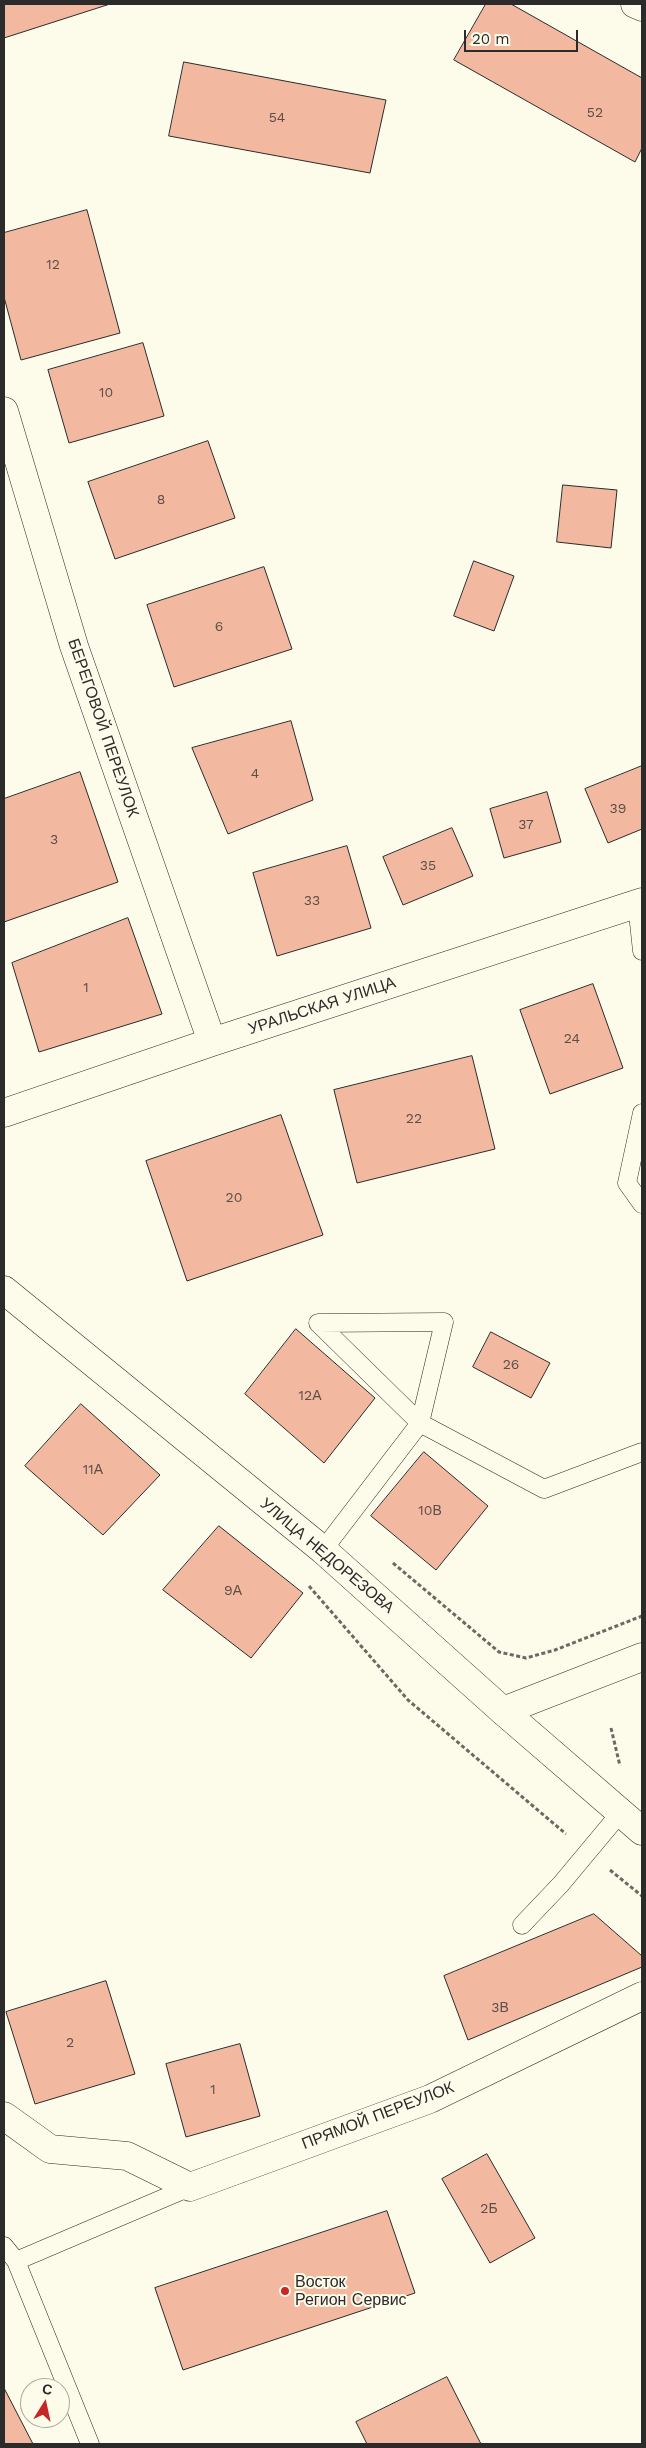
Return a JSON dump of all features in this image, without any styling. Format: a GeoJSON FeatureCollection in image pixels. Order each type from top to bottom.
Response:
{"type":"FeatureCollection","features":[{"type":"Feature","properties":{"kind":"street"},"geometry":{"type":"LineString","coordinates":[[635,4],[642,7]]}},
{"type":"Feature","properties":{"kind":"street","name":"БЕРЕГОВОЙ ПЕРЕУЛОК"},"geometry":{"type":"LineString","coordinates":[[4,411],[74,646],[212,1042]]}},
{"type":"Feature","properties":{"kind":"street","name":"УРАЛЬСКАЯ УЛИЦА"},"geometry":{"type":"LineString","coordinates":[[4,1113],[212,1042],[640,903]]}},
{"type":"Feature","properties":{"kind":"street","name":"УЛИЦА НЕДОРЕЗОВА"},"geometry":{"type":"LineString","coordinates":[[4,1290],[323,1550],[503,1711],[642,1831]]}},
{"type":"Feature","properties":{"kind":"street"},"geometry":{"type":"LineString","coordinates":[[503,1711],[642,1657]]}},
{"type":"Feature","properties":{"kind":"street","name":"ПРЯМОЙ ПЕРЕУЛОК"},"geometry":{"type":"LineString","coordinates":[[190,2187],[430,2099],[642,1996]]}},
{"type":"Feature","properties":{"kind":"street"},"geometry":{"type":"LineString","coordinates":[[4,2116],[50,2149],[127,2156],[190,2187]]}},
{"type":"Feature","properties":{"kind":"lane"},"geometry":{"type":"LineString","coordinates":[[640,903],[642,951]]}},
{"type":"Feature","properties":{"kind":"lane"},"geometry":{"type":"LineString","coordinates":[[642,1114],[627,1183],[642,1204]]}},
{"type":"Feature","properties":{"kind":"lane"},"geometry":{"type":"LineString","coordinates":[[323,1550],[420,1423],[444,1322],[318,1322],[420,1423],[544,1489],[642,1452]]}},
{"type":"Feature","properties":{"kind":"lane"},"geometry":{"type":"LineString","coordinates":[[522,1925],[561,1884],[621,1812]]}},
{"type":"Feature","properties":{"kind":"lane"},"geometry":{"type":"LineString","coordinates":[[16,2261],[190,2187]]}},
{"type":"Feature","properties":{"kind":"lane"},"geometry":{"type":"LineString","coordinates":[[4,2246],[16,2261],[90,2444]]}},
{"type":"Feature","properties":{"kind":"path"},"geometry":{"type":"LineString","coordinates":[[393,1563],[500,1652],[526,1658],[555,1650],[642,1616]]}},
{"type":"Feature","properties":{"kind":"path"},"geometry":{"type":"LineString","coordinates":[[306,1583],[408,1700],[642,1896]]}},
{"type":"Feature","properties":{"kind":"path"},"geometry":{"type":"LineString","coordinates":[[611,1728],[621,1771]]}},
{"type":"Feature","properties":{"kind":"building"},"geometry":{"type":"Polygon","coordinates":[[[4,4],[110,4],[4,38],[4,4]]]}},
{"type":"Feature","properties":{"kind":"building"},"geometry":{"type":"Polygon","coordinates":[[[486,4],[511,4],[642,78],[642,148],[635,162],[454,60],[486,4]]]}},
{"type":"Feature","properties":{"kind":"building"},"geometry":{"type":"Polygon","coordinates":[[[184,62],[386,100],[370,173],[169,136],[184,62]]]}},
{"type":"Feature","properties":{"kind":"building"},"geometry":{"type":"Polygon","coordinates":[[[87,210],[120,333],[21,360],[4,297],[4,233],[87,210]]]}},
{"type":"Feature","properties":{"kind":"building"},"geometry":{"type":"Polygon","coordinates":[[[143,343],[164,416],[69,443],[48,370],[143,343]]]}},
{"type":"Feature","properties":{"kind":"building"},"geometry":{"type":"Polygon","coordinates":[[[208,441],[235,518],[115,559],[88,482],[208,441]]]}},
{"type":"Feature","properties":{"kind":"building"},"geometry":{"type":"Polygon","coordinates":[[[563,485],[617,490],[611,548],[557,542],[563,485]]]}},
{"type":"Feature","properties":{"kind":"building"},"geometry":{"type":"Polygon","coordinates":[[[474,561],[514,576],[494,631],[454,616],[474,561]]]}},
{"type":"Feature","properties":{"kind":"building"},"geometry":{"type":"Polygon","coordinates":[[[264,567],[292,649],[174,687],[147,605],[264,567]]]}},
{"type":"Feature","properties":{"kind":"building"},"geometry":{"type":"Polygon","coordinates":[[[291,721],[313,800],[228,834],[192,748],[291,721]]]}},
{"type":"Feature","properties":{"kind":"building"},"geometry":{"type":"Polygon","coordinates":[[[642,766],[642,829],[608,843],[585,789],[642,766]]]}},
{"type":"Feature","properties":{"kind":"building"},"geometry":{"type":"Polygon","coordinates":[[[80,772],[118,882],[4,922],[4,799],[80,772]]]}},
{"type":"Feature","properties":{"kind":"building"},"geometry":{"type":"Polygon","coordinates":[[[547,792],[561,842],[504,858],[490,809],[547,792]]]}},
{"type":"Feature","properties":{"kind":"building"},"geometry":{"type":"Polygon","coordinates":[[[452,828],[473,876],[403,905],[383,857],[452,828]]]}},
{"type":"Feature","properties":{"kind":"building"},"geometry":{"type":"Polygon","coordinates":[[[347,846],[371,928],[277,956],[253,873],[347,846]]]}},
{"type":"Feature","properties":{"kind":"building"},"geometry":{"type":"Polygon","coordinates":[[[128,918],[162,1014],[39,1052],[12,963],[128,918]]]}},
{"type":"Feature","properties":{"kind":"building"},"geometry":{"type":"Polygon","coordinates":[[[593,984],[623,1068],[550,1094],[520,1010],[593,984]]]}},
{"type":"Feature","properties":{"kind":"building"},"geometry":{"type":"Polygon","coordinates":[[[472,1056],[495,1149],[357,1183],[334,1090],[472,1056]]]}},
{"type":"Feature","properties":{"kind":"building"},"geometry":{"type":"Polygon","coordinates":[[[281,1115],[323,1235],[187,1281],[146,1161],[281,1115]]]}},
{"type":"Feature","properties":{"kind":"building"},"geometry":{"type":"Polygon","coordinates":[[[296,1329],[375,1398],[324,1463],[245,1394],[296,1329]]]}},
{"type":"Feature","properties":{"kind":"building"},"geometry":{"type":"Polygon","coordinates":[[[491,1332],[550,1363],[531,1398],[473,1367],[491,1332]]]}},
{"type":"Feature","properties":{"kind":"building"},"geometry":{"type":"Polygon","coordinates":[[[81,1404],[160,1475],[103,1535],[25,1466],[81,1404]]]}},
{"type":"Feature","properties":{"kind":"building"},"geometry":{"type":"Polygon","coordinates":[[[424,1452],[488,1506],[436,1570],[371,1516],[424,1452]]]}},
{"type":"Feature","properties":{"kind":"building"},"geometry":{"type":"Polygon","coordinates":[[[219,1526],[303,1593],[251,1658],[163,1590],[219,1526]]]}},
{"type":"Feature","properties":{"kind":"building"},"geometry":{"type":"Polygon","coordinates":[[[594,1914],[642,1956],[642,1967],[468,2040],[444,1976],[594,1914]]]}},
{"type":"Feature","properties":{"kind":"building"},"geometry":{"type":"Polygon","coordinates":[[[106,1981],[135,2074],[35,2104],[6,2012],[106,1981]]]}},
{"type":"Feature","properties":{"kind":"building"},"geometry":{"type":"Polygon","coordinates":[[[240,2044],[260,2116],[186,2137],[166,2064],[240,2044]]]}},
{"type":"Feature","properties":{"kind":"building"},"geometry":{"type":"Polygon","coordinates":[[[487,2154],[535,2238],[490,2263],[442,2179],[487,2154]]]}},
{"type":"Feature","properties":{"kind":"building","name":"Восток Регион Сервис"},"geometry":{"type":"Polygon","coordinates":[[[387,2211],[415,2293],[183,2370],[155,2288],[387,2211]]]}},
{"type":"Feature","properties":{"kind":"building"},"geometry":{"type":"Polygon","coordinates":[[[447,2377],[481,2444],[367,2444],[356,2422],[447,2377]]]}},
{"type":"Feature","properties":{"kind":"building"},"geometry":{"type":"Polygon","coordinates":[[[4,2388],[20,2419],[20,2428],[25,2428],[33,2444],[4,2444],[4,2388]]]}},
{"type":"Feature","properties":{"kind":"place","name":"Восток Регион Сервис"},"geometry":{"type":"Point","coordinates":[285,2291]}}]}
